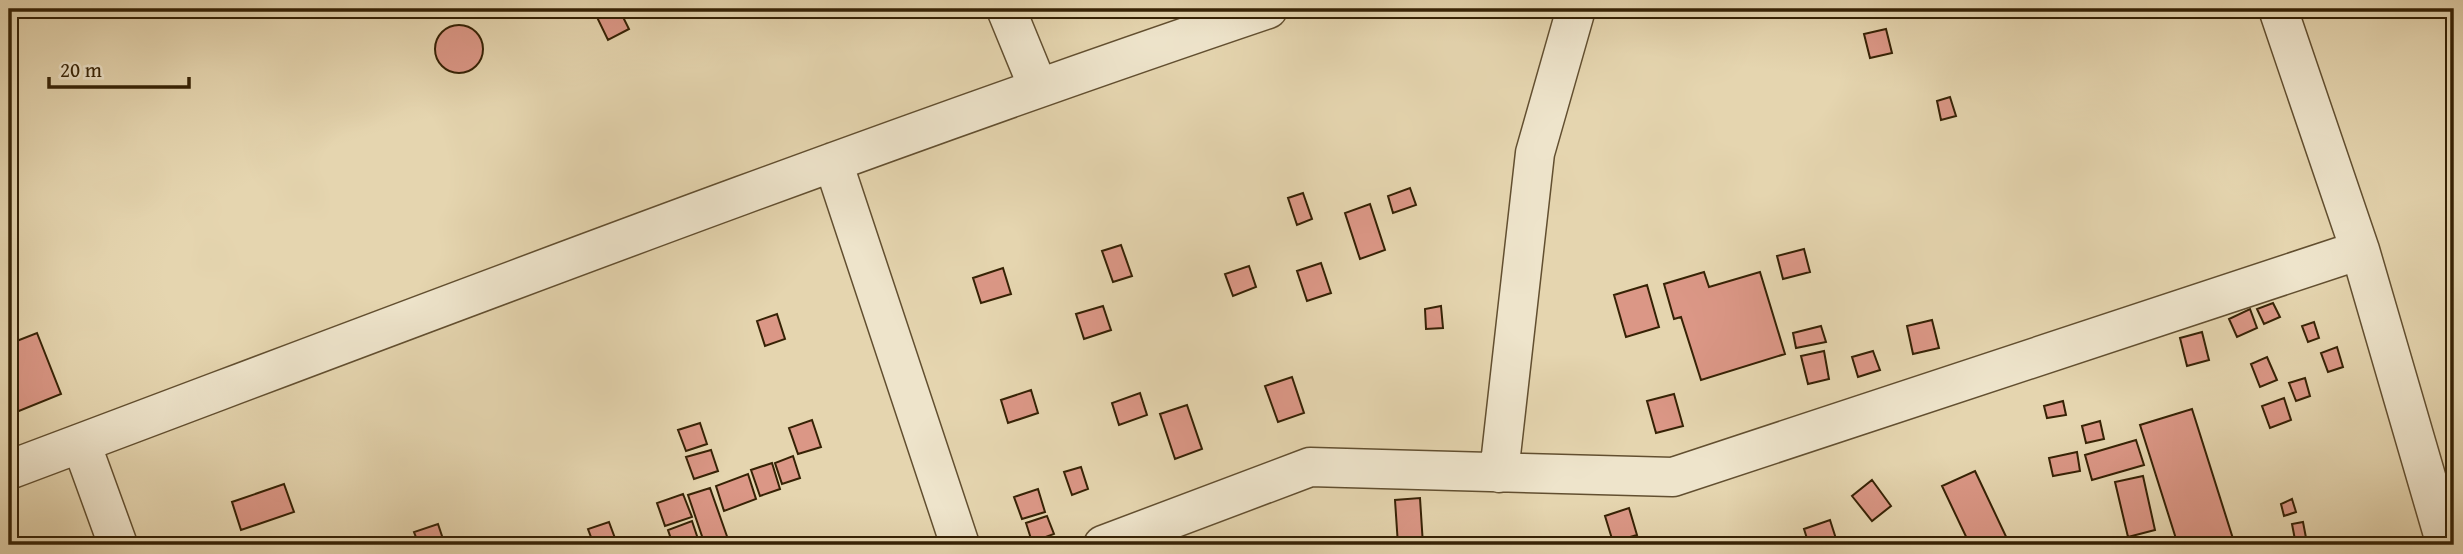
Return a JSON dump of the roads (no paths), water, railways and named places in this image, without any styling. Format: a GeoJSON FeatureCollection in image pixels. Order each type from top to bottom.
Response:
{"type":"FeatureCollection","features":[{"type":"Feature","properties":{"kind":"street"},"geometry":{"type":"LineString","coordinates":[[1006,9],[1038,87]]}},
{"type":"Feature","properties":{"kind":"street"},"geometry":{"type":"LineString","coordinates":[[9,470],[832,162],[1038,87],[1268,9]]}},
{"type":"Feature","properties":{"kind":"street"},"geometry":{"type":"LineString","coordinates":[[1499,473],[1535,153],[1576,9]]}},
{"type":"Feature","properties":{"kind":"street"},"geometry":{"type":"LineString","coordinates":[[2278,9],[2361,250],[2446,545]]}},
{"type":"Feature","properties":{"kind":"street"},"geometry":{"type":"LineString","coordinates":[[832,162],[960,545]]}},
{"type":"Feature","properties":{"kind":"street"},"geometry":{"type":"LineString","coordinates":[[1103,545],[1310,467],[1673,477],[2361,250]]}},
{"type":"Feature","properties":{"kind":"street"},"geometry":{"type":"LineString","coordinates":[[81,443],[118,545]]}}]}
